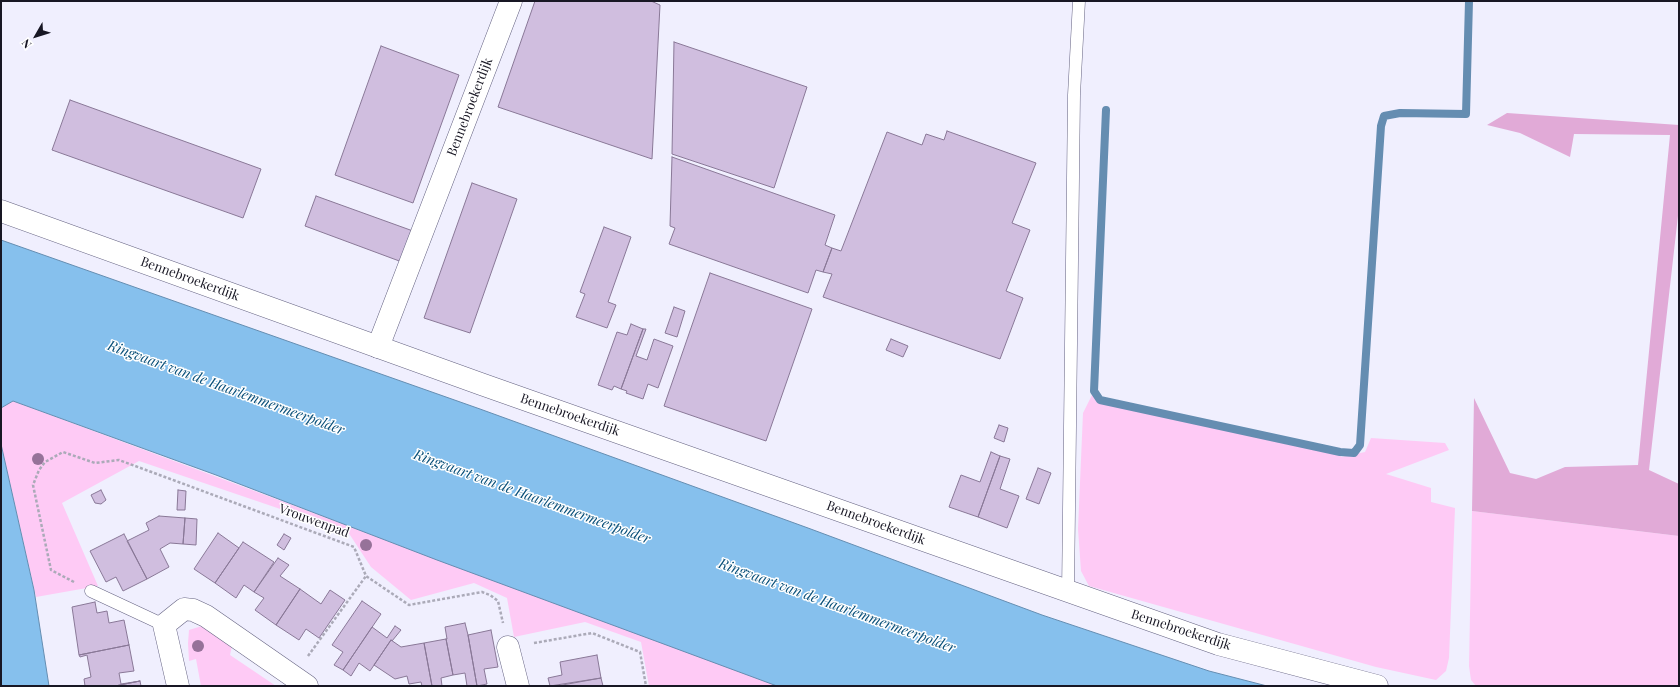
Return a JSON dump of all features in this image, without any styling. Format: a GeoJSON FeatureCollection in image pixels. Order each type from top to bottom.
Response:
{"type":"FeatureCollection","features":[{"type":"Feature","properties":{"kind":"street","name":"Bennebroekerdijk"},"geometry":{"type":"LineString","coordinates":[[378,347],[511,1]]}},
{"type":"Feature","properties":{"kind":"street","name":"Bennebroekerdijk"},"geometry":{"type":"LineString","coordinates":[[1,211],[378,347],[1218,644],[1377,686]]}},
{"type":"Feature","properties":{"kind":"street"},"geometry":{"type":"LineString","coordinates":[[178,686],[164,625],[184,609],[193,610],[206,616],[300,681]]}},
{"type":"Feature","properties":{"kind":"street"},"geometry":{"type":"LineString","coordinates":[[508,647],[518,686]]}},
{"type":"Feature","properties":{"kind":"lane"},"geometry":{"type":"LineString","coordinates":[[1068,592],[1074,95],[1079,1]]}},
{"type":"Feature","properties":{"kind":"lane"},"geometry":{"type":"LineString","coordinates":[[91,591],[164,625]]}},
{"type":"Feature","properties":{"kind":"path","name":"Vrouwenpad"},"geometry":{"type":"LineString","coordinates":[[91,591],[51,570],[33,486],[39,470],[45,462],[63,452],[95,463],[118,460],[354,547],[366,576]]}},
{"type":"Feature","properties":{"kind":"path"},"geometry":{"type":"LineString","coordinates":[[300,681],[366,576],[409,605],[482,592],[490,595],[498,601],[508,647],[592,633],[640,652],[646,686]]}},
{"type":"Feature","properties":{"kind":"shaded area"},"geometry":{"type":"Polygon","coordinates":[[[1507,113],[1679,125],[1679,207],[1649,470],[1679,484],[1679,536],[1472,511],[1474,398],[1510,473],[1536,479],[1565,467],[1638,465],[1670,135],[1574,134],[1570,157],[1520,133],[1487,125],[1507,113]]]}},
{"type":"Feature","properties":{"kind":"shaded area"},"geometry":{"type":"Polygon","coordinates":[[[1094,391],[1100,400],[1340,452],[1341,457],[1365,452],[1371,438],[1445,443],[1449,450],[1386,474],[1431,488],[1431,502],[1455,508],[1449,658],[1446,671],[1436,680],[1376,667],[1089,586],[1081,571],[1078,529],[1083,413],[1094,391]]]}},
{"type":"Feature","properties":{"kind":"shaded area"},"geometry":{"type":"Polygon","coordinates":[[[13,401],[780,686],[649,686],[641,642],[585,622],[514,637],[507,598],[474,583],[411,600],[371,567],[348,532],[139,461],[62,503],[98,586],[36,597],[1,444],[1,408],[13,401]]]}},
{"type":"Feature","properties":{"kind":"shaded area"},"geometry":{"type":"Polygon","coordinates":[[[1472,511],[1679,536],[1679,686],[1476,686],[1471,680],[1469,666],[1472,511]]]}},
{"type":"Feature","properties":{"kind":"shaded area"},"geometry":{"type":"Polygon","coordinates":[[[202,626],[232,646],[230,655],[276,686],[201,686],[196,659],[189,661],[188,643],[189,630],[202,626]]]}},
{"type":"Feature","properties":{"kind":"water","name":"Ringvaart van de Haarlemmermeerpolder"},"geometry":{"type":"Polygon","coordinates":[[[1,240],[480,409],[1042,615],[1209,671],[1267,686],[777,686],[437,560],[216,475],[13,401],[1,408],[1,240]]]}},
{"type":"Feature","properties":{"kind":"water"},"geometry":{"type":"Polygon","coordinates":[[[1,444],[34,590],[49,686],[1,686],[1,444]]]}},
{"type":"Feature","properties":{"kind":"building"},"geometry":{"type":"Polygon","coordinates":[[[535,1],[651,1],[660,5],[652,159],[498,107],[535,1]]]}},
{"type":"Feature","properties":{"kind":"building"},"geometry":{"type":"Polygon","coordinates":[[[674,42],[807,87],[774,188],[672,154],[674,42]]]}},
{"type":"Feature","properties":{"kind":"building"},"geometry":{"type":"Polygon","coordinates":[[[381,46],[459,75],[413,203],[335,175],[381,46]]]}},
{"type":"Feature","properties":{"kind":"building"},"geometry":{"type":"Polygon","coordinates":[[[70,100],[261,169],[243,218],[52,150],[70,100]]]}},
{"type":"Feature","properties":{"kind":"building"},"geometry":{"type":"Polygon","coordinates":[[[947,131],[1036,163],[1012,223],[1030,230],[1006,291],[1023,298],[1000,359],[823,297],[832,274],[823,272],[832,248],[841,251],[887,132],[922,145],[926,134],[944,140],[947,131]]]}},
{"type":"Feature","properties":{"kind":"building"},"geometry":{"type":"Polygon","coordinates":[[[672,157],[835,215],[825,245],[832,248],[823,272],[816,270],[808,293],[669,244],[675,228],[670,226],[672,157]]]}},
{"type":"Feature","properties":{"kind":"building"},"geometry":{"type":"Polygon","coordinates":[[[472,183],[517,199],[470,333],[424,318],[472,183]]]}},
{"type":"Feature","properties":{"kind":"building"},"geometry":{"type":"Polygon","coordinates":[[[316,196],[413,231],[402,262],[305,226],[316,196]]]}},
{"type":"Feature","properties":{"kind":"building"},"geometry":{"type":"Polygon","coordinates":[[[604,227],[631,237],[608,302],[616,305],[607,328],[576,317],[585,294],[580,292],[604,227]]]}},
{"type":"Feature","properties":{"kind":"building"},"geometry":{"type":"Polygon","coordinates":[[[710,273],[812,309],[766,441],[664,406],[710,273]]]}},
{"type":"Feature","properties":{"kind":"building"},"geometry":{"type":"Polygon","coordinates":[[[674,307],[685,311],[677,337],[665,333],[674,307]]]}},
{"type":"Feature","properties":{"kind":"building"},"geometry":{"type":"Polygon","coordinates":[[[631,324],[643,329],[621,389],[614,386],[612,390],[598,385],[617,332],[627,335],[631,324]]]}},
{"type":"Feature","properties":{"kind":"building"},"geometry":{"type":"Polygon","coordinates":[[[643,329],[646,329],[636,356],[647,360],[654,339],[673,346],[658,388],[648,384],[643,399],[626,393],[627,391],[621,389],[643,329]]]}},
{"type":"Feature","properties":{"kind":"building"},"geometry":{"type":"Polygon","coordinates":[[[891,339],[908,346],[903,357],[886,350],[891,339]]]}},
{"type":"Feature","properties":{"kind":"building"},"geometry":{"type":"Polygon","coordinates":[[[999,425],[1008,428],[1004,442],[994,438],[999,425]]]}},
{"type":"Feature","properties":{"kind":"building"},"geometry":{"type":"Polygon","coordinates":[[[991,452],[1000,456],[978,517],[949,507],[961,475],[980,482],[991,452]]]}},
{"type":"Feature","properties":{"kind":"building"},"geometry":{"type":"Polygon","coordinates":[[[1000,456],[1010,459],[1000,489],[1019,496],[1007,528],[978,517],[1000,456]]]}},
{"type":"Feature","properties":{"kind":"building"},"geometry":{"type":"Polygon","coordinates":[[[1038,468],[1051,473],[1039,504],[1026,499],[1038,468]]]}},
{"type":"Feature","properties":{"kind":"building"},"geometry":{"type":"Polygon","coordinates":[[[101,490],[106,500],[101,504],[95,503],[91,495],[101,490]]]}},
{"type":"Feature","properties":{"kind":"building"},"geometry":{"type":"Polygon","coordinates":[[[178,490],[186,491],[185,510],[177,510],[178,490]]]}},
{"type":"Feature","properties":{"kind":"building"},"geometry":{"type":"Polygon","coordinates":[[[159,516],[185,518],[183,544],[170,543],[160,549],[169,567],[147,579],[127,541],[149,530],[146,523],[159,516]]]}},
{"type":"Feature","properties":{"kind":"building"},"geometry":{"type":"Polygon","coordinates":[[[185,518],[197,519],[196,545],[183,544],[185,518]]]}},
{"type":"Feature","properties":{"kind":"building"},"geometry":{"type":"Polygon","coordinates":[[[218,533],[239,548],[215,583],[194,569],[218,533]]]}},
{"type":"Feature","properties":{"kind":"building"},"geometry":{"type":"Polygon","coordinates":[[[124,534],[147,579],[123,591],[116,577],[106,582],[90,551],[124,534]]]}},
{"type":"Feature","properties":{"kind":"building"},"geometry":{"type":"Polygon","coordinates":[[[284,534],[291,538],[284,550],[277,545],[284,534]]]}},
{"type":"Feature","properties":{"kind":"building"},"geometry":{"type":"Polygon","coordinates":[[[243,542],[274,562],[254,592],[244,585],[236,598],[215,583],[243,542]]]}},
{"type":"Feature","properties":{"kind":"building"},"geometry":{"type":"Polygon","coordinates":[[[278,558],[289,565],[280,576],[300,589],[276,625],[255,610],[264,598],[254,592],[278,558]]]}},
{"type":"Feature","properties":{"kind":"building"},"geometry":{"type":"Polygon","coordinates":[[[300,589],[321,604],[330,590],[345,600],[319,638],[306,629],[299,640],[276,625],[300,589]]]}},
{"type":"Feature","properties":{"kind":"building"},"geometry":{"type":"Polygon","coordinates":[[[362,601],[381,614],[343,670],[334,665],[343,652],[332,645],[362,601]]]}},
{"type":"Feature","properties":{"kind":"building"},"geometry":{"type":"Polygon","coordinates":[[[95,602],[97,613],[107,611],[109,623],[124,620],[129,645],[79,655],[72,607],[95,602]]]}},
{"type":"Feature","properties":{"kind":"building"},"geometry":{"type":"Polygon","coordinates":[[[465,623],[477,686],[467,686],[465,673],[453,675],[446,639],[445,627],[465,623]]]}},
{"type":"Feature","properties":{"kind":"building"},"geometry":{"type":"Polygon","coordinates":[[[395,626],[401,630],[392,641],[391,640],[370,671],[359,663],[351,676],[343,670],[372,627],[387,638],[395,626]]]}},
{"type":"Feature","properties":{"kind":"building"},"geometry":{"type":"Polygon","coordinates":[[[491,630],[498,667],[484,669],[487,684],[477,686],[468,635],[491,630]]]}},
{"type":"Feature","properties":{"kind":"building"},"geometry":{"type":"Polygon","coordinates":[[[446,639],[453,675],[441,678],[442,686],[432,686],[424,643],[446,639]]]}},
{"type":"Feature","properties":{"kind":"building"},"geometry":{"type":"Polygon","coordinates":[[[391,640],[401,647],[424,643],[432,686],[422,686],[421,682],[409,684],[407,676],[395,679],[374,665],[391,640]]]}},
{"type":"Feature","properties":{"kind":"building"},"geometry":{"type":"Polygon","coordinates":[[[129,645],[134,671],[119,673],[121,684],[140,681],[115,686],[85,686],[84,679],[91,677],[87,655],[80,657],[79,655],[129,645]]]}},
{"type":"Feature","properties":{"kind":"building"},"geometry":{"type":"Polygon","coordinates":[[[597,655],[601,678],[550,686],[548,678],[562,675],[560,662],[597,655]]]}},
{"type":"Feature","properties":{"kind":"building"},"geometry":{"type":"Polygon","coordinates":[[[601,678],[603,686],[557,686],[601,678]]]}},
{"type":"Feature","properties":{"kind":"building"},"geometry":{"type":"Polygon","coordinates":[[[140,681],[141,686],[115,686],[140,681]]]}},
{"type":"Feature","properties":{"kind":"waterway"},"geometry":{"type":"LineString","coordinates":[[1106,110],[1094,391],[1100,400],[1340,452],[1354,453],[1360,445],[1381,126],[1384,116],[1400,113],[1466,114],[1469,1]]}}]}
